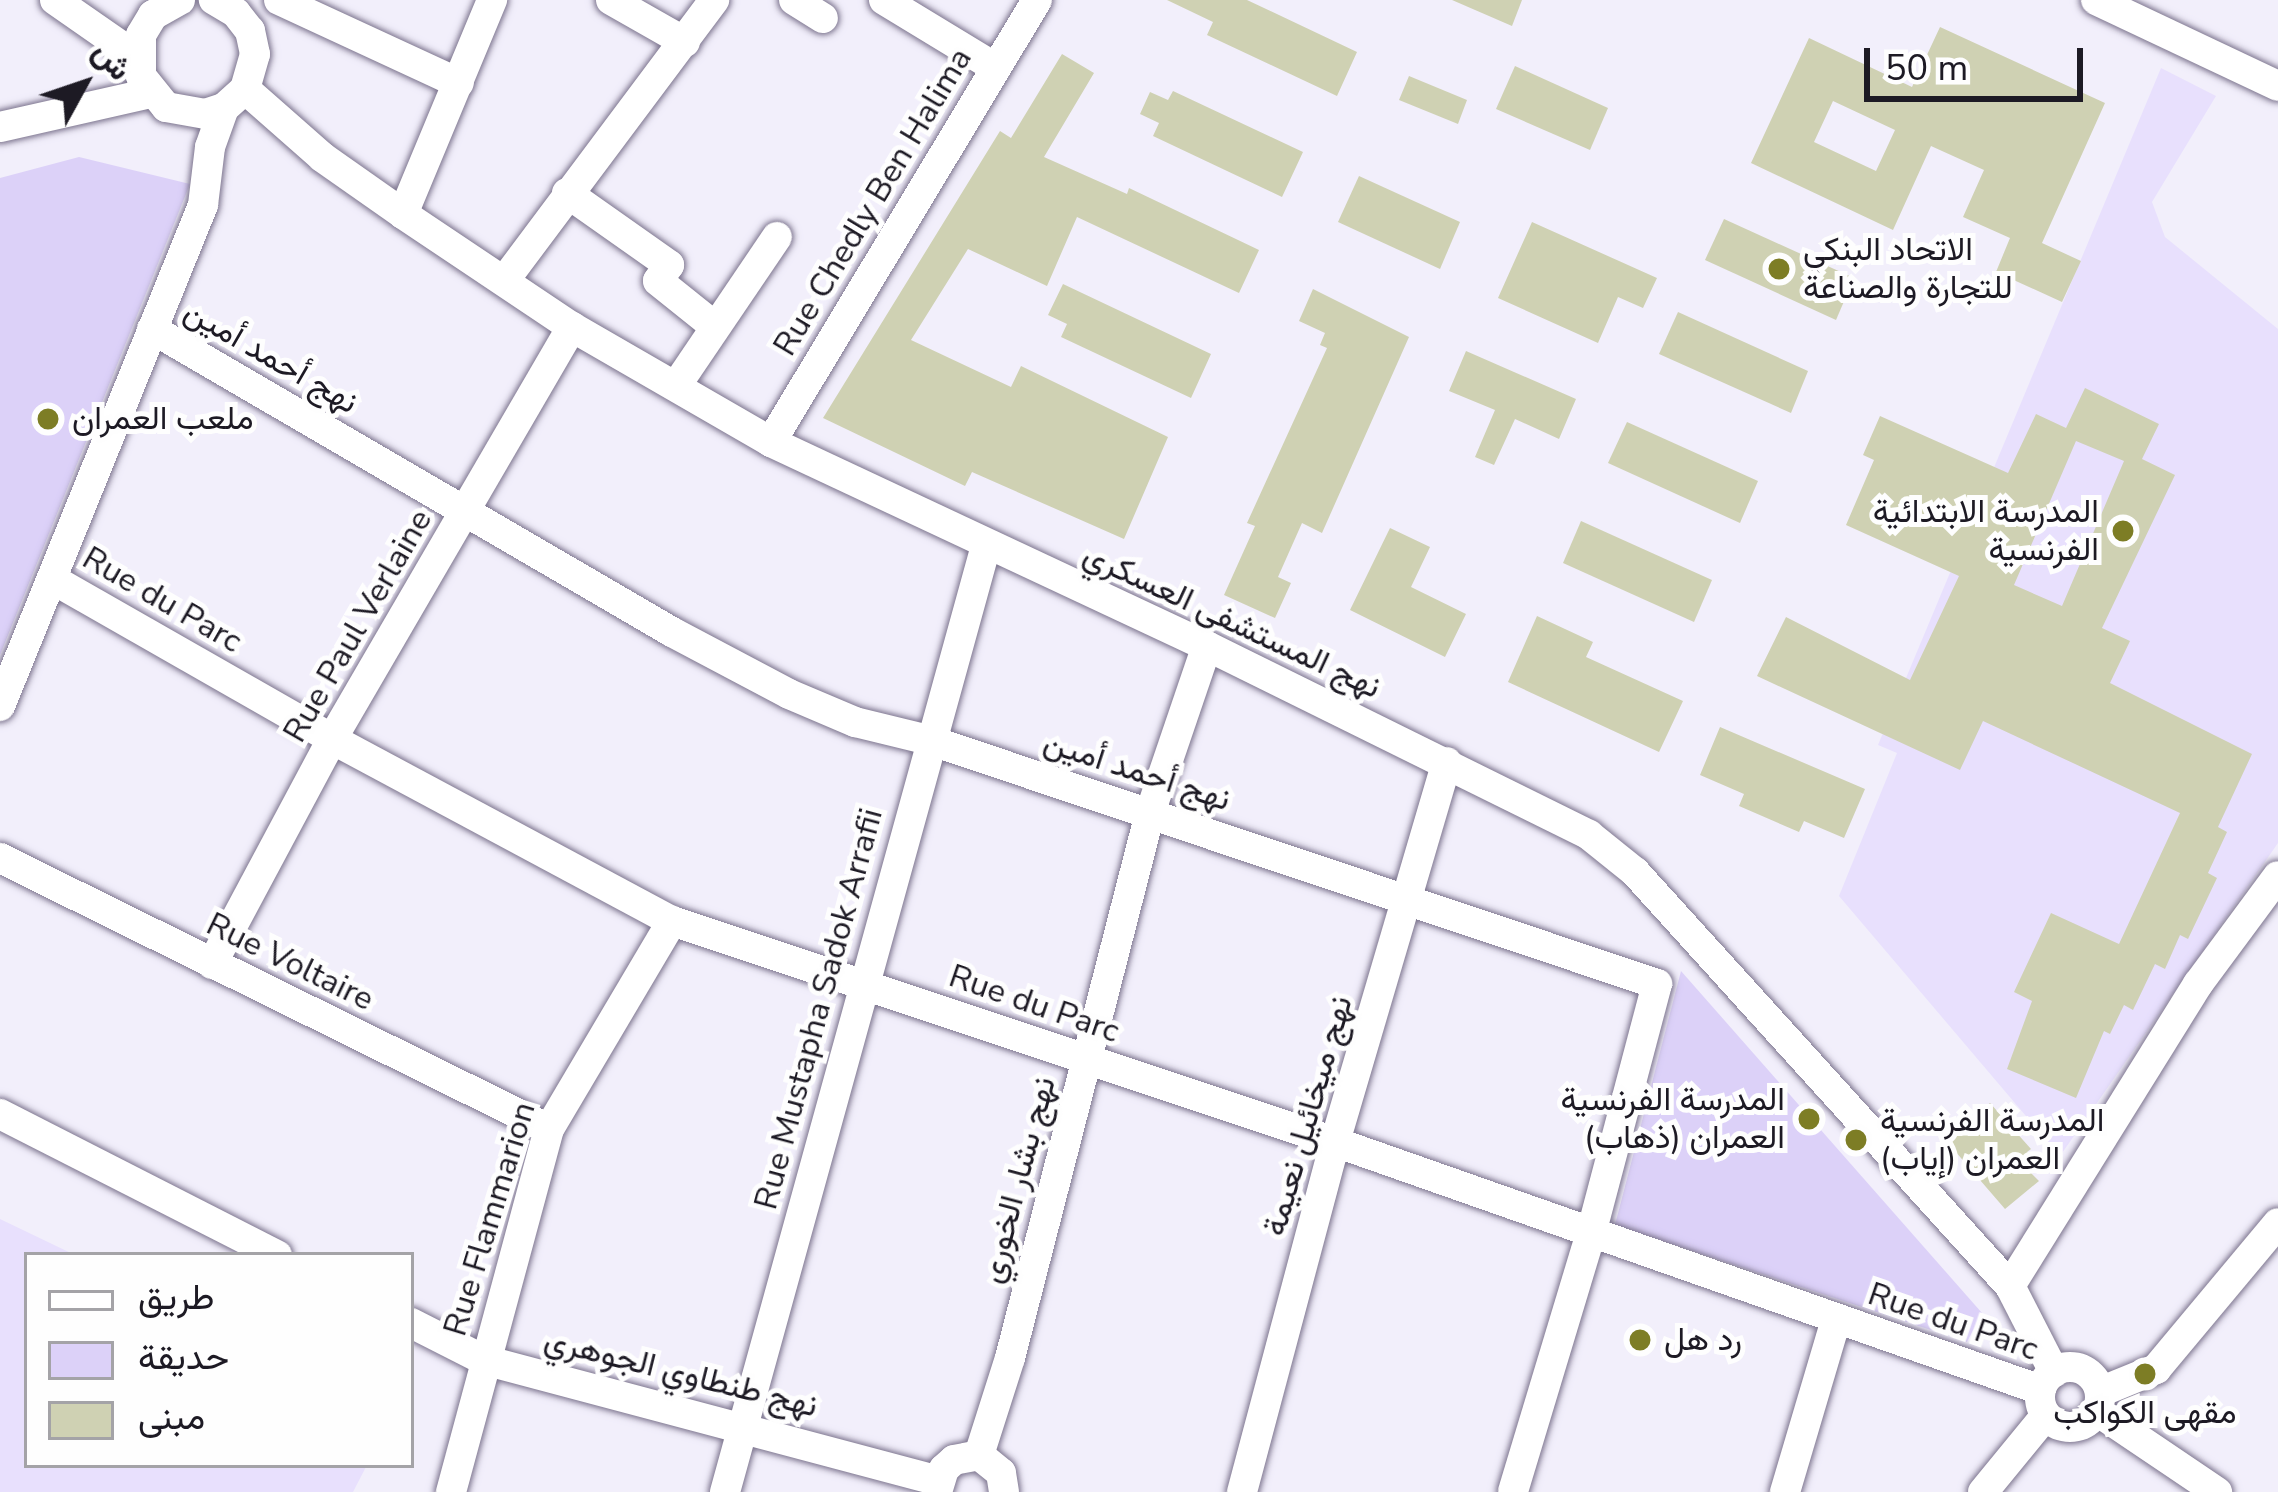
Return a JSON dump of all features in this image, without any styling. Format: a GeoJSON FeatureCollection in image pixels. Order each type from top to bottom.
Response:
{"type":"FeatureCollection","features":[{"type":"Feature","properties":{"kind":"street"},"geometry":{"type":"LineString","coordinates":[[55,0],[137,57]]}},
{"type":"Feature","properties":{"kind":"street"},"geometry":{"type":"LineString","coordinates":[[180,0],[153,15],[141,34],[137,57],[151,93],[185,114],[235,98]]}},
{"type":"Feature","properties":{"kind":"street"},"geometry":{"type":"LineString","coordinates":[[214,0],[236,13],[250,31]]}},
{"type":"Feature","properties":{"kind":"street"},"geometry":{"type":"LineString","coordinates":[[0,706],[203,206],[210,147],[255,54],[250,31],[256,0]]}},
{"type":"Feature","properties":{"kind":"street"},"geometry":{"type":"LineString","coordinates":[[279,0],[459,83]]}},
{"type":"Feature","properties":{"kind":"street"},"geometry":{"type":"LineString","coordinates":[[403,214],[492,0]]}},
{"type":"Feature","properties":{"kind":"street"},"geometry":{"type":"LineString","coordinates":[[611,0],[685,42]]}},
{"type":"Feature","properties":{"kind":"street"},"geometry":{"type":"LineString","coordinates":[[504,281],[714,0]]}},
{"type":"Feature","properties":{"kind":"street"},"geometry":{"type":"LineString","coordinates":[[794,0],[823,18]]}},
{"type":"Feature","properties":{"kind":"street"},"geometry":{"type":"LineString","coordinates":[[884,0],[996,68]]}},
{"type":"Feature","properties":{"kind":"street","name":"Rue Chedly Ben Halima"},"geometry":{"type":"LineString","coordinates":[[771,442],[1037,0]]}},
{"type":"Feature","properties":{"kind":"street"},"geometry":{"type":"LineString","coordinates":[[2096,0],[2270,81],[2278,48]]}},
{"type":"Feature","properties":{"kind":"street"},"geometry":{"type":"LineString","coordinates":[[0,127],[151,93]]}},
{"type":"Feature","properties":{"kind":"street","name":"نهج المستشفى العسكري"},"geometry":{"type":"LineString","coordinates":[[235,98],[572,327],[771,442],[1207,646],[1589,836],[1635,872],[2010,1286],[2047,1392]]}},
{"type":"Feature","properties":{"kind":"street"},"geometry":{"type":"LineString","coordinates":[[567,193],[669,265],[658,281],[713,325]]}},
{"type":"Feature","properties":{"kind":"street"},"geometry":{"type":"LineString","coordinates":[[676,386],[777,237]]}},
{"type":"Feature","properties":{"kind":"street","name":"Rue Paul Verlaine"},"geometry":{"type":"LineString","coordinates":[[212,964],[332,739],[572,327]]}},
{"type":"Feature","properties":{"kind":"street","name":"نهج أحمد أمين"},"geometry":{"type":"LineString","coordinates":[[152,329],[789,694],[855,722],[929,740],[1657,984],[1591,1233],[1514,1492]]}},
{"type":"Feature","properties":{"kind":"street","name":"Rue Mustapha Sadok Arrafii"},"geometry":{"type":"LineString","coordinates":[[725,1492],[986,546]]}},
{"type":"Feature","properties":{"kind":"street","name":"Rue du Parc"},"geometry":{"type":"LineString","coordinates":[[52,579],[332,739],[672,921],[1335,1142],[2047,1392],[2082,1370],[2098,1402]]}},
{"type":"Feature","properties":{"kind":"street","name":"نهج بشار الخوري"},"geometry":{"type":"LineString","coordinates":[[979,1455],[1150,813],[1207,646]]}},
{"type":"Feature","properties":{"kind":"street","name":"نهج ميخائيل نعيمة"},"geometry":{"type":"LineString","coordinates":[[1243,1492],[1335,1142],[1447,762]]}},
{"type":"Feature","properties":{"kind":"street","name":"Rue Voltaire"},"geometry":{"type":"LineString","coordinates":[[0,858],[549,1130]]}},
{"type":"Feature","properties":{"kind":"street"},"geometry":{"type":"LineString","coordinates":[[2010,1286],[2198,984],[2278,876]]}},
{"type":"Feature","properties":{"kind":"street","name":"Rue Flammarion"},"geometry":{"type":"LineString","coordinates":[[451,1492],[549,1130],[672,921]]}},
{"type":"Feature","properties":{"kind":"street"},"geometry":{"type":"LineString","coordinates":[[0,1114],[271,1252]]}},
{"type":"Feature","properties":{"kind":"street"},"geometry":{"type":"LineString","coordinates":[[1983,1492],[2047,1392],[2073,1427],[2098,1402],[2156,1369],[2278,1222]]}},
{"type":"Feature","properties":{"kind":"street"},"geometry":{"type":"LineString","coordinates":[[1785,1492],[1836,1320]]}},
{"type":"Feature","properties":{"kind":"street","name":"نهج طنطاوي الجوهري"},"geometry":{"type":"LineString","coordinates":[[414,1325],[484,1360],[743,1425],[938,1486]]}},
{"type":"Feature","properties":{"kind":"street"},"geometry":{"type":"LineString","coordinates":[[2098,1402],[2217,1492]]}},
{"type":"Feature","properties":{"kind":"street"},"geometry":{"type":"LineString","coordinates":[[938,1486],[954,1460],[979,1455],[1001,1473],[1004,1492]]}},
{"type":"Feature","properties":{"kind":"shaded area","name":"المدرسة الابتدائية الفرنسية"},"geometry":{"type":"Polygon","coordinates":[[[2161,68],[2216,96],[2152,202],[2165,237],[2278,329],[2278,843],[2060,1156],[1839,896],[1897,753],[1878,745],[2161,68]]]}},
{"type":"Feature","properties":{"kind":"shaded area"},"geometry":{"type":"Polygon","coordinates":[[[0,1219],[69,1252],[24,1252],[24,1468],[365,1468],[353,1492],[0,1492],[0,1219]]]}},
{"type":"Feature","properties":{"kind":"green space","name":"ملعب العمران"},"geometry":{"type":"Polygon","coordinates":[[[79,157],[190,184],[0,655],[0,178],[79,157]]]}},
{"type":"Feature","properties":{"kind":"green space"},"geometry":{"type":"Polygon","coordinates":[[[1681,971],[1982,1313],[1967,1342],[1615,1225],[1681,971]]]}},
{"type":"Feature","properties":{"kind":"building"},"geometry":{"type":"Polygon","coordinates":[[[1167,0],[1247,0],[1357,52],[1337,96],[1207,35],[1213,22],[1167,0]]]}},
{"type":"Feature","properties":{"kind":"building"},"geometry":{"type":"Polygon","coordinates":[[[1452,0],[1522,0],[1512,26],[1452,0]]]}},
{"type":"Feature","properties":{"kind":"building"},"geometry":{"type":"Polygon","coordinates":[[[1940,27],[2105,103],[2042,243],[2081,261],[2062,302],[1996,272],[2010,238],[1963,217],[1984,170],[1931,146],[1893,230],[1751,163],[1809,38],[1912,87],[1940,27]],[[1833,101],[1814,142],[1876,171],[1895,130],[1833,101]]]}},
{"type":"Feature","properties":{"kind":"building"},"geometry":{"type":"Polygon","coordinates":[[[1062,54],[1094,73],[1044,157],[1127,194],[1129,188],[1259,250],[1239,293],[1077,217],[1047,286],[968,249],[911,340],[1011,387],[1021,366],[1168,437],[1124,539],[972,472],[965,486],[823,418],[1000,131],[1011,138],[1062,54]]]}},
{"type":"Feature","properties":{"kind":"building"},"geometry":{"type":"Polygon","coordinates":[[[1515,66],[1608,108],[1590,150],[1496,109],[1515,66]]]}},
{"type":"Feature","properties":{"kind":"building"},"geometry":{"type":"Polygon","coordinates":[[[1409,76],[1467,100],[1458,124],[1399,100],[1409,76]]]}},
{"type":"Feature","properties":{"kind":"building"},"geometry":{"type":"Polygon","coordinates":[[[1173,91],[1303,152],[1282,197],[1153,136],[1159,123],[1140,114],[1150,92],[1168,100],[1173,91]]]}},
{"type":"Feature","properties":{"kind":"building"},"geometry":{"type":"Polygon","coordinates":[[[1359,176],[1460,222],[1440,269],[1338,222],[1359,176]]]}},
{"type":"Feature","properties":{"kind":"building","name":"الاتحاد البنكي للتجارة والصناعة"},"geometry":{"type":"Polygon","coordinates":[[[1724,219],[1854,278],[1836,320],[1705,260],[1724,219]]]}},
{"type":"Feature","properties":{"kind":"building"},"geometry":{"type":"Polygon","coordinates":[[[1532,222],[1657,278],[1643,308],[1618,297],[1598,343],[1498,298],[1532,222]]]}},
{"type":"Feature","properties":{"kind":"building"},"geometry":{"type":"Polygon","coordinates":[[[1063,284],[1211,354],[1191,398],[1061,337],[1067,324],[1048,315],[1063,284]]]}},
{"type":"Feature","properties":{"kind":"building"},"geometry":{"type":"Polygon","coordinates":[[[1313,289],[1409,337],[1322,533],[1302,523],[1278,577],[1291,583],[1275,618],[1224,595],[1255,526],[1247,523],[1327,348],[1320,345],[1325,333],[1299,321],[1313,289]]]}},
{"type":"Feature","properties":{"kind":"building"},"geometry":{"type":"Polygon","coordinates":[[[1678,312],[1808,371],[1791,413],[1659,354],[1678,312]]]}},
{"type":"Feature","properties":{"kind":"building"},"geometry":{"type":"Polygon","coordinates":[[[1466,351],[1576,399],[1559,439],[1515,419],[1494,465],[1475,457],[1495,410],[1449,391],[1466,351]]]}},
{"type":"Feature","properties":{"kind":"building"},"geometry":{"type":"Polygon","coordinates":[[[2085,388],[2159,424],[2142,459],[2175,475],[2102,628],[2130,641],[2110,683],[2252,754],[2218,827],[2227,832],[2208,873],[2217,878],[2188,939],[2180,935],[2165,969],[2155,964],[2133,1010],[2124,1005],[2110,1034],[2104,1031],[2076,1098],[2007,1069],[2032,1001],[2014,992],[2051,913],[2119,944],[2180,813],[1983,721],[1960,770],[1757,676],[1786,617],[1910,680],[1959,576],[1846,525],[1874,460],[1863,455],[1880,416],[2008,473],[2036,414],[2066,428],[2085,388]],[[2076,441],[2014,585],[2062,606],[2124,461],[2076,441]]]}},
{"type":"Feature","properties":{"kind":"building"},"geometry":{"type":"Polygon","coordinates":[[[1627,422],[1758,481],[1740,523],[1608,463],[1627,422]]]}},
{"type":"Feature","properties":{"kind":"building"},"geometry":{"type":"Polygon","coordinates":[[[1581,521],[1712,580],[1694,622],[1563,563],[1581,521]]]}},
{"type":"Feature","properties":{"kind":"building"},"geometry":{"type":"Polygon","coordinates":[[[1390,528],[1430,547],[1411,587],[1466,614],[1445,657],[1350,610],[1390,528]]]}},
{"type":"Feature","properties":{"kind":"building"},"geometry":{"type":"Polygon","coordinates":[[[1537,616],[1593,642],[1586,657],[1683,701],[1659,752],[1508,682],[1537,616]]]}},
{"type":"Feature","properties":{"kind":"building"},"geometry":{"type":"Polygon","coordinates":[[[1720,727],[1865,789],[1844,838],[1804,821],[1799,832],[1739,806],[1744,794],[1700,775],[1720,727]]]}},
{"type":"Feature","properties":{"kind":"building"},"geometry":{"type":"Polygon","coordinates":[[[1990,1103],[2031,1149],[2027,1152],[2036,1164],[2029,1171],[2039,1181],[2005,1209],[1948,1143],[1990,1103]]]}},
{"type":"Feature","properties":{"kind":"place","name":"الاتحاد البنكي للتجارة والصناعة"},"geometry":{"type":"Point","coordinates":[1779,269]}},
{"type":"Feature","properties":{"kind":"place","name":"ملعب العمران"},"geometry":{"type":"Point","coordinates":[48,419]}},
{"type":"Feature","properties":{"kind":"place","name":"المدرسة الابتدائية الفرنسية"},"geometry":{"type":"Point","coordinates":[2123,531]}},
{"type":"Feature","properties":{"kind":"place","name":"المدرسة الفرنسية العمران (ذهاب)"},"geometry":{"type":"Point","coordinates":[1809,1119]}},
{"type":"Feature","properties":{"kind":"place","name":"المدرسة الفرنسية العمران (إياب)"},"geometry":{"type":"Point","coordinates":[1856,1140]}},
{"type":"Feature","properties":{"kind":"place","name":"رد هل"},"geometry":{"type":"Point","coordinates":[1640,1340]}},
{"type":"Feature","properties":{"kind":"place","name":"مقهى الكواكب"},"geometry":{"type":"Point","coordinates":[2145,1374]}}]}
